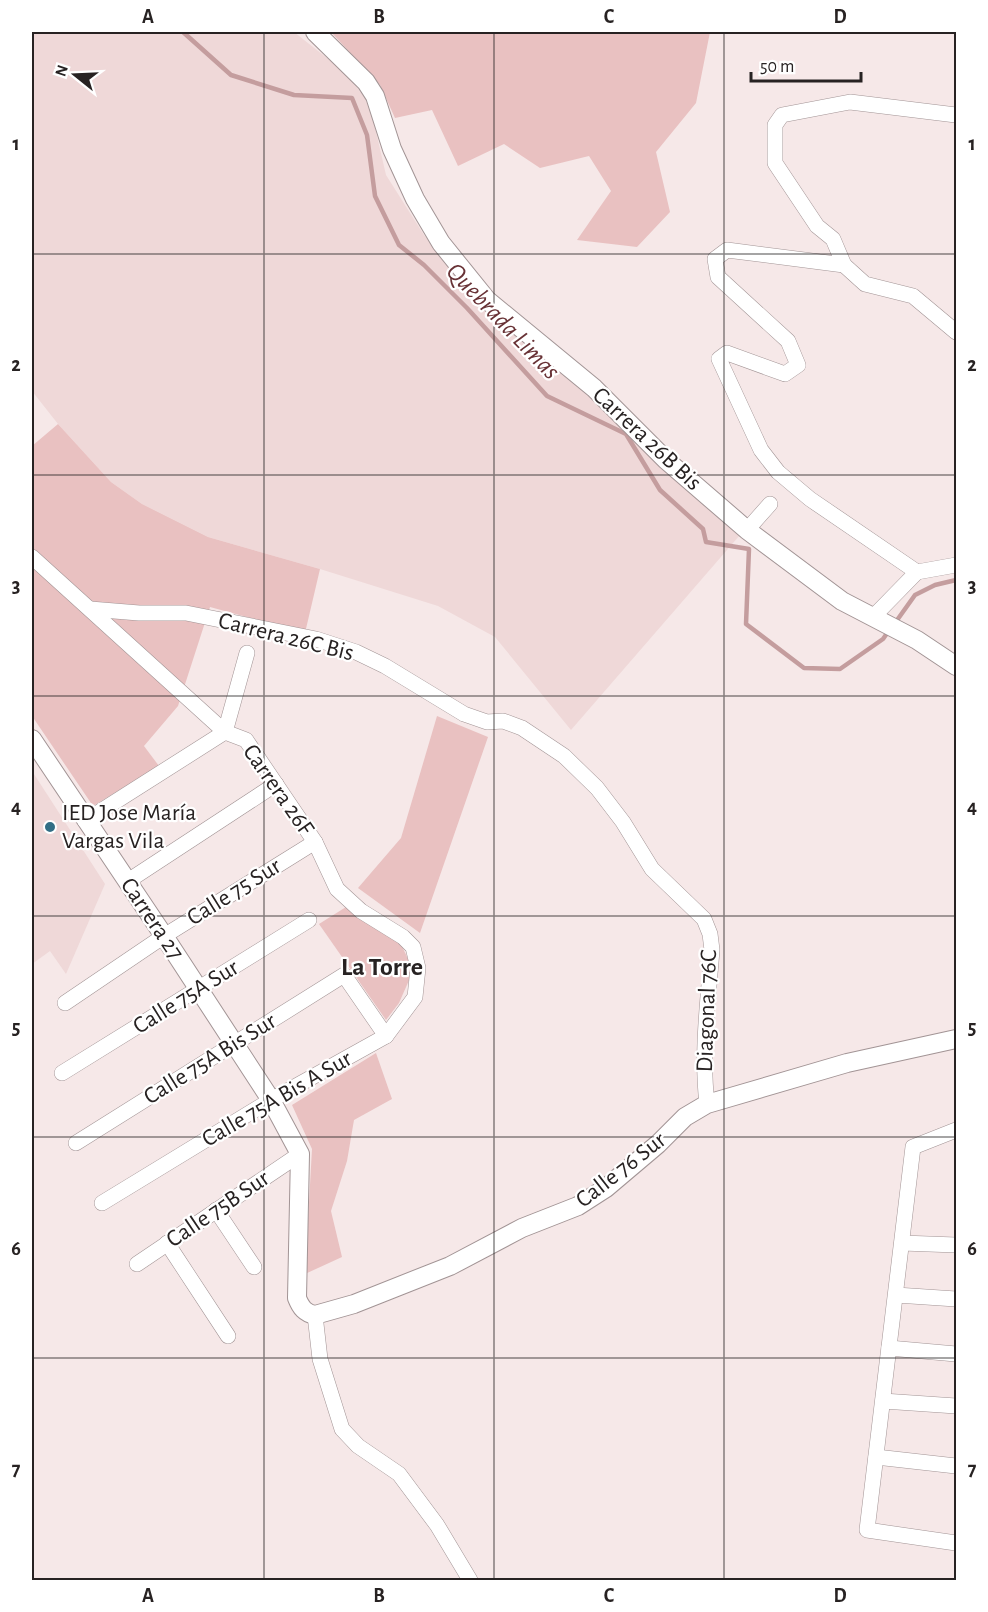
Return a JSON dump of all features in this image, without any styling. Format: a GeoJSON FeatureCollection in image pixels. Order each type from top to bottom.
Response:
{"type":"FeatureCollection","features":[{"type":"Feature","properties":{"kind":"street","name":"Carrera 26B Bis"},"geometry":{"type":"LineString","coordinates":[[315,32],[366,82],[375,96],[392,149],[415,200],[441,243],[488,300],[594,388],[666,460],[747,530],[842,601],[901,630],[957,666]]}},
{"type":"Feature","properties":{"kind":"street"},"geometry":{"type":"LineString","coordinates":[[957,115],[850,102],[782,115],[775,125],[775,163],[817,226],[833,239],[844,265],[865,284],[913,297],[957,332]]}},
{"type":"Feature","properties":{"kind":"street"},"geometry":{"type":"LineString","coordinates":[[844,265],[728,250],[714,259],[717,277],[788,341],[798,365],[785,374],[727,353],[719,359],[761,450],[778,472],[810,499],[917,572]]}},
{"type":"Feature","properties":{"kind":"street"},"geometry":{"type":"LineString","coordinates":[[747,530],[770,504]]}},
{"type":"Feature","properties":{"kind":"street","name":"Carrera 26F"},"geometry":{"type":"LineString","coordinates":[[32,557],[225,732],[246,740],[315,842],[337,889],[361,911],[403,937],[413,947],[418,968]]}},
{"type":"Feature","properties":{"kind":"street"},"geometry":{"type":"LineString","coordinates":[[878,619],[917,572],[957,565]]}},
{"type":"Feature","properties":{"kind":"street","name":"Carrera 26C Bis"},"geometry":{"type":"LineString","coordinates":[[90,609],[139,613],[186,613],[316,639],[356,652],[385,666],[464,714],[486,722],[503,722],[522,728],[564,756],[597,788],[623,822],[652,869],[704,919]]}},
{"type":"Feature","properties":{"kind":"street"},"geometry":{"type":"LineString","coordinates":[[85,821],[225,732],[247,653]]}},
{"type":"Feature","properties":{"kind":"street","name":"Carrera 27"},"geometry":{"type":"LineString","coordinates":[[32,739],[271,1100],[300,1154]]}},
{"type":"Feature","properties":{"kind":"street"},"geometry":{"type":"LineString","coordinates":[[128,881],[276,784]]}},
{"type":"Feature","properties":{"kind":"street","name":"Calle 75 Sur"},"geometry":{"type":"LineString","coordinates":[[65,1003],[164,936],[315,842]]}},
{"type":"Feature","properties":{"kind":"street","name":"Diagonal 76C"},"geometry":{"type":"LineString","coordinates":[[704,919],[710,934],[712,950],[704,1053],[707,1104]]}},
{"type":"Feature","properties":{"kind":"street","name":"Calle 75A Sur"},"geometry":{"type":"LineString","coordinates":[[62,1073],[309,920]]}},
{"type":"Feature","properties":{"kind":"street","name":"Calle 75A Bis A Sur"},"geometry":{"type":"LineString","coordinates":[[102,1203],[271,1100],[386,1036],[415,997],[418,968]]}},
{"type":"Feature","properties":{"kind":"street","name":"Calle 75A Bis Sur"},"geometry":{"type":"LineString","coordinates":[[76,1143],[345,975],[386,1036]]}},
{"type":"Feature","properties":{"kind":"street","name":"Calle 76 Sur"},"geometry":{"type":"LineString","coordinates":[[315,1316],[354,1304],[450,1266],[522,1228],[578,1206],[620,1176],[685,1117],[707,1104],[847,1063],[957,1039]]}},
{"type":"Feature","properties":{"kind":"street"},"geometry":{"type":"LineString","coordinates":[[957,1130],[912,1147],[867,1530],[957,1543]]}},
{"type":"Feature","properties":{"kind":"street"},"geometry":{"type":"LineString","coordinates":[[300,1154],[297,1298],[300,1307],[315,1316],[320,1359],[342,1429],[358,1446],[399,1474],[438,1525],[470,1581]]}},
{"type":"Feature","properties":{"kind":"street","name":"Calle 75B Sur"},"geometry":{"type":"LineString","coordinates":[[136,1263],[300,1154]]}},
{"type":"Feature","properties":{"kind":"street"},"geometry":{"type":"LineString","coordinates":[[216,1210],[254,1267]]}},
{"type":"Feature","properties":{"kind":"street"},"geometry":{"type":"LineString","coordinates":[[167,1243],[228,1336]]}},
{"type":"Feature","properties":{"kind":"street"},"geometry":{"type":"LineString","coordinates":[[902,1244],[957,1245]]}},
{"type":"Feature","properties":{"kind":"street"},"geometry":{"type":"LineString","coordinates":[[896,1295],[957,1299]]}},
{"type":"Feature","properties":{"kind":"street"},"geometry":{"type":"LineString","coordinates":[[889,1348],[957,1354]]}},
{"type":"Feature","properties":{"kind":"street"},"geometry":{"type":"LineString","coordinates":[[883,1401],[957,1406]]}},
{"type":"Feature","properties":{"kind":"street"},"geometry":{"type":"LineString","coordinates":[[876,1457],[957,1466]]}},
{"type":"Feature","properties":{"kind":"shaded area"},"geometry":{"type":"Polygon","coordinates":[[[32,32],[294,32],[346,73],[365,98],[374,123],[386,175],[424,235],[484,304],[579,385],[740,535],[571,730],[495,637],[438,606],[208,537],[142,504],[111,482],[58,424],[32,391],[32,32]]]}},
{"type":"Feature","properties":{"kind":"shaded area"},"geometry":{"type":"Polygon","coordinates":[[[331,32],[710,32],[696,103],[656,152],[670,212],[637,247],[577,240],[611,191],[589,156],[540,168],[504,144],[458,166],[432,110],[395,118],[380,85],[331,32]]]}},
{"type":"Feature","properties":{"kind":"shaded area"},"geometry":{"type":"Polygon","coordinates":[[[58,424],[111,482],[142,504],[208,537],[320,569],[305,633],[210,607],[178,706],[144,746],[159,766],[93,806],[32,716],[32,446],[58,424]]]}},
{"type":"Feature","properties":{"kind":"shaded area"},"geometry":{"type":"Polygon","coordinates":[[[437,716],[488,737],[420,933],[358,888],[401,838],[437,716]]]}},
{"type":"Feature","properties":{"kind":"shaded area","name":"IED Jose María Vargas Vila"},"geometry":{"type":"Polygon","coordinates":[[[32,771],[105,884],[66,974],[50,951],[32,964],[32,771]]]}},
{"type":"Feature","properties":{"kind":"shaded area"},"geometry":{"type":"Polygon","coordinates":[[[346,907],[399,940],[409,961],[410,978],[399,1003],[386,1020],[319,924],[346,907]]]}},
{"type":"Feature","properties":{"kind":"shaded area"},"geometry":{"type":"Polygon","coordinates":[[[376,1053],[392,1099],[354,1120],[347,1161],[331,1211],[342,1257],[305,1274],[312,1149],[292,1105],[376,1053]]]}},
{"type":"Feature","properties":{"kind":"waterway","name":"Quebrada Limas"},"geometry":{"type":"LineString","coordinates":[[183,32],[231,75],[294,95],[352,98],[367,135],[375,196],[399,245],[424,265],[467,308],[547,396],[626,434],[660,490],[703,529],[706,542],[749,549],[746,624],[804,668],[840,669],[883,639],[890,629]]}},
{"type":"Feature","properties":{"kind":"waterway","name":"Quebrada Limas"},"geometry":{"type":"LineString","coordinates":[[895,623],[915,595],[935,585],[956,580]]}},
{"type":"Feature","properties":{"kind":"place","name":"IED Jose María Vargas Vila"},"geometry":{"type":"Point","coordinates":[50,827]}},
{"type":"Feature","properties":{"kind":"district","name":"La Torre"},"geometry":{"type":"Point","coordinates":[382,967]}}]}
